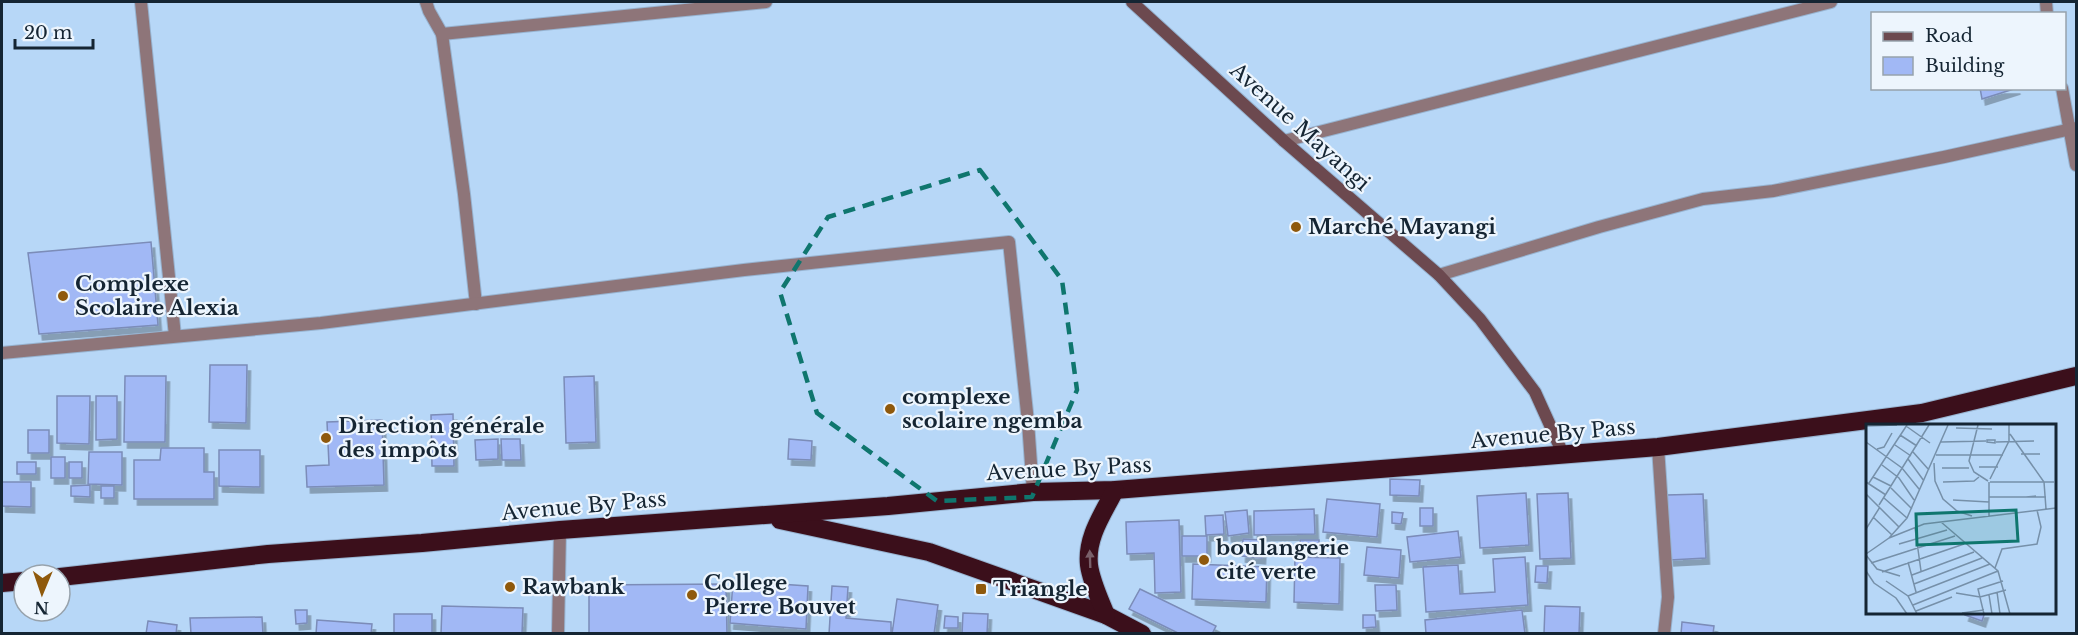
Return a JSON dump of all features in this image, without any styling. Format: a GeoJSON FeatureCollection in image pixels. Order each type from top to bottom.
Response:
{"type":"FeatureCollection","features":[{"type":"Feature","properties":{"kind":"highway","name":"Avenue By Pass"},"geometry":{"type":"LineString","coordinates":[[72,577],[268,555],[560,530],[760,516],[1032,492],[1115,490],[1658,447],[1922,413],[2076,376]]}},
{"type":"Feature","properties":{"kind":"highway"},"geometry":{"type":"LineString","coordinates":[[1106,615],[1089,567],[1089,549],[1093,533],[1115,490]]}},
{"type":"Feature","properties":{"kind":"highway"},"geometry":{"type":"LineString","coordinates":[[760,516],[928,552],[1106,615],[1142,633]]}},
{"type":"Feature","properties":{"kind":"street"},"geometry":{"type":"LineString","coordinates":[[141,2],[175,336]]}},
{"type":"Feature","properties":{"kind":"street"},"geometry":{"type":"LineString","coordinates":[[426,2],[442,34],[464,194],[476,304]]}},
{"type":"Feature","properties":{"kind":"street"},"geometry":{"type":"LineString","coordinates":[[442,34],[766,2]]}},
{"type":"Feature","properties":{"kind":"street","name":"Avenue Mayangi"},"geometry":{"type":"LineString","coordinates":[[1132,2],[1284,141],[1439,275],[1480,319],[1535,392],[1564,456]]}},
{"type":"Feature","properties":{"kind":"street"},"geometry":{"type":"LineString","coordinates":[[1284,141],[1831,2]]}},
{"type":"Feature","properties":{"kind":"street"},"geometry":{"type":"LineString","coordinates":[[2063,90],[2073,128],[2076,165]]}},
{"type":"Feature","properties":{"kind":"street"},"geometry":{"type":"LineString","coordinates":[[1439,275],[1599,227],[1703,199],[1773,191],[1944,157],[2073,128]]}},
{"type":"Feature","properties":{"kind":"street"},"geometry":{"type":"LineString","coordinates":[[2,352],[321,322],[744,270],[1009,242],[1032,492]]}},
{"type":"Feature","properties":{"kind":"street"},"geometry":{"type":"LineString","coordinates":[[1658,447],[1668,597],[1664,633]]}},
{"type":"Feature","properties":{"kind":"street"},"geometry":{"type":"LineString","coordinates":[[558,633],[560,530]]}},
{"type":"Feature","properties":{"kind":"highlighted area"},"geometry":{"type":"Polygon","coordinates":[[[980,170],[1062,280],[1077,390],[1032,497],[937,501],[817,413],[780,292],[828,217],[980,170]]]}},
{"type":"Feature","properties":{"kind":"building"},"geometry":{"type":"Polygon","coordinates":[[[1980,90],[2011,90],[1982,99],[1980,90]]]}},
{"type":"Feature","properties":{"kind":"building"},"geometry":{"type":"Polygon","coordinates":[[[151,242],[158,325],[39,334],[28,253],[151,242]]]}},
{"type":"Feature","properties":{"kind":"building"},"geometry":{"type":"Polygon","coordinates":[[[210,365],[247,365],[246,423],[209,422],[210,365]]]}},
{"type":"Feature","properties":{"kind":"building"},"geometry":{"type":"Polygon","coordinates":[[[125,376],[166,376],[165,442],[124,442],[125,376]]]}},
{"type":"Feature","properties":{"kind":"building"},"geometry":{"type":"Polygon","coordinates":[[[594,376],[596,442],[566,443],[564,377],[594,376]]]}},
{"type":"Feature","properties":{"kind":"building"},"geometry":{"type":"Polygon","coordinates":[[[57,396],[90,396],[89,444],[57,443],[57,396]]]}},
{"type":"Feature","properties":{"kind":"building"},"geometry":{"type":"Polygon","coordinates":[[[96,396],[117,396],[117,439],[96,440],[96,396]]]}},
{"type":"Feature","properties":{"kind":"building"},"geometry":{"type":"Polygon","coordinates":[[[453,414],[454,466],[432,466],[431,415],[453,414]]]}},
{"type":"Feature","properties":{"kind":"building"},"geometry":{"type":"Polygon","coordinates":[[[382,420],[384,485],[307,487],[306,466],[329,465],[327,422],[382,420]]]}},
{"type":"Feature","properties":{"kind":"building"},"geometry":{"type":"Polygon","coordinates":[[[28,430],[49,430],[49,453],[28,453],[28,430]]]}},
{"type":"Feature","properties":{"kind":"building"},"geometry":{"type":"Polygon","coordinates":[[[498,439],[498,459],[476,460],[475,440],[498,439]]]}},
{"type":"Feature","properties":{"kind":"building"},"geometry":{"type":"Polygon","coordinates":[[[501,439],[520,439],[521,460],[502,460],[501,439]]]}},
{"type":"Feature","properties":{"kind":"building"},"geometry":{"type":"Polygon","coordinates":[[[789,439],[812,441],[811,460],[788,459],[789,439]]]}},
{"type":"Feature","properties":{"kind":"building"},"geometry":{"type":"Polygon","coordinates":[[[161,448],[204,448],[204,472],[214,472],[214,499],[134,499],[134,460],[160,460],[161,448]]]}},
{"type":"Feature","properties":{"kind":"building"},"geometry":{"type":"Polygon","coordinates":[[[219,450],[260,450],[260,487],[219,486],[219,450]]]}},
{"type":"Feature","properties":{"kind":"building"},"geometry":{"type":"Polygon","coordinates":[[[89,452],[122,452],[122,485],[88,484],[89,452]]]}},
{"type":"Feature","properties":{"kind":"building"},"geometry":{"type":"Polygon","coordinates":[[[51,457],[65,457],[65,478],[51,478],[51,457]]]}},
{"type":"Feature","properties":{"kind":"building"},"geometry":{"type":"Polygon","coordinates":[[[17,462],[36,462],[36,474],[17,474],[17,462]]]}},
{"type":"Feature","properties":{"kind":"building"},"geometry":{"type":"Polygon","coordinates":[[[69,462],[82,462],[82,478],[69,478],[69,462]]]}},
{"type":"Feature","properties":{"kind":"building"},"geometry":{"type":"Polygon","coordinates":[[[1390,479],[1420,480],[1419,496],[1390,495],[1390,479]]]}},
{"type":"Feature","properties":{"kind":"building"},"geometry":{"type":"Polygon","coordinates":[[[2,482],[31,482],[31,507],[2,506],[2,482]]]}},
{"type":"Feature","properties":{"kind":"building"},"geometry":{"type":"Polygon","coordinates":[[[90,485],[90,497],[71,496],[71,486],[90,485]]]}},
{"type":"Feature","properties":{"kind":"building"},"geometry":{"type":"Polygon","coordinates":[[[101,486],[114,486],[114,498],[101,498],[101,486]]]}},
{"type":"Feature","properties":{"kind":"building"},"geometry":{"type":"Polygon","coordinates":[[[1526,493],[1529,545],[1480,548],[1477,496],[1526,493]]]}},
{"type":"Feature","properties":{"kind":"building"},"geometry":{"type":"Polygon","coordinates":[[[1568,493],[1571,558],[1540,559],[1537,494],[1568,493]]]}},
{"type":"Feature","properties":{"kind":"building"},"geometry":{"type":"Polygon","coordinates":[[[1703,494],[1706,558],[1670,560],[1667,495],[1703,494]]]}},
{"type":"Feature","properties":{"kind":"building"},"geometry":{"type":"Polygon","coordinates":[[[1327,499],[1380,504],[1377,537],[1323,532],[1327,499]]]}},
{"type":"Feature","properties":{"kind":"building"},"geometry":{"type":"Polygon","coordinates":[[[1420,508],[1433,508],[1433,526],[1420,526],[1420,508]]]}},
{"type":"Feature","properties":{"kind":"building"},"geometry":{"type":"Polygon","coordinates":[[[1314,509],[1315,534],[1254,535],[1254,511],[1314,509]]]}},
{"type":"Feature","properties":{"kind":"building"},"geometry":{"type":"Polygon","coordinates":[[[1247,510],[1249,533],[1228,536],[1225,512],[1247,510]]]}},
{"type":"Feature","properties":{"kind":"building"},"geometry":{"type":"Polygon","coordinates":[[[1392,512],[1403,513],[1401,524],[1392,523],[1392,512]]]}},
{"type":"Feature","properties":{"kind":"building"},"geometry":{"type":"Polygon","coordinates":[[[1223,515],[1224,534],[1206,535],[1205,516],[1223,515]]]}},
{"type":"Feature","properties":{"kind":"building"},"geometry":{"type":"Polygon","coordinates":[[[1179,520],[1181,592],[1155,593],[1154,553],[1127,554],[1126,522],[1179,520]]]}},
{"type":"Feature","properties":{"kind":"building"},"geometry":{"type":"Polygon","coordinates":[[[1458,531],[1461,557],[1410,562],[1407,537],[1458,531]]]}},
{"type":"Feature","properties":{"kind":"building"},"geometry":{"type":"Polygon","coordinates":[[[1182,536],[1207,536],[1207,556],[1182,556],[1182,536]]]}},
{"type":"Feature","properties":{"kind":"building"},"geometry":{"type":"Polygon","coordinates":[[[1243,539],[1263,540],[1262,558],[1242,556],[1243,539]]]}},
{"type":"Feature","properties":{"kind":"building"},"geometry":{"type":"Polygon","coordinates":[[[1300,540],[1319,540],[1319,550],[1301,551],[1300,540]]]}},
{"type":"Feature","properties":{"kind":"building"},"geometry":{"type":"Polygon","coordinates":[[[1367,547],[1401,550],[1399,578],[1364,575],[1367,547]]]}},
{"type":"Feature","properties":{"kind":"building"},"geometry":{"type":"Polygon","coordinates":[[[1295,557],[1340,558],[1339,604],[1294,602],[1295,557]]]}},
{"type":"Feature","properties":{"kind":"building"},"geometry":{"type":"Polygon","coordinates":[[[1525,557],[1528,605],[1426,612],[1423,567],[1458,565],[1460,594],[1495,592],[1493,559],[1525,557]]]}},
{"type":"Feature","properties":{"kind":"building"},"geometry":{"type":"Polygon","coordinates":[[[1193,564],[1267,567],[1266,602],[1192,599],[1193,564]]]}},
{"type":"Feature","properties":{"kind":"building"},"geometry":{"type":"Polygon","coordinates":[[[1536,566],[1548,566],[1547,583],[1535,582],[1536,566]]]}},
{"type":"Feature","properties":{"kind":"building"},"geometry":{"type":"Polygon","coordinates":[[[733,581],[808,586],[806,629],[730,623],[733,581]]]}},
{"type":"Feature","properties":{"kind":"building"},"geometry":{"type":"Polygon","coordinates":[[[726,584],[727,634],[589,634],[589,585],[726,584]]]}},
{"type":"Feature","properties":{"kind":"building"},"geometry":{"type":"Polygon","coordinates":[[[1375,585],[1396,585],[1397,610],[1376,611],[1375,585]]]}},
{"type":"Feature","properties":{"kind":"building"},"geometry":{"type":"Polygon","coordinates":[[[832,586],[848,587],[846,618],[891,622],[891,634],[829,634],[832,586]]]}},
{"type":"Feature","properties":{"kind":"building"},"geometry":{"type":"Polygon","coordinates":[[[1140,589],[1216,626],[1212,634],[1180,634],[1129,609],[1140,589]]]}},
{"type":"Feature","properties":{"kind":"building"},"geometry":{"type":"Polygon","coordinates":[[[897,599],[938,605],[934,634],[892,634],[897,599]]]}},
{"type":"Feature","properties":{"kind":"building"},"geometry":{"type":"Polygon","coordinates":[[[442,606],[523,608],[522,634],[441,634],[442,606]]]}},
{"type":"Feature","properties":{"kind":"building"},"geometry":{"type":"Polygon","coordinates":[[[1545,606],[1580,607],[1579,634],[1544,634],[1545,606]]]}},
{"type":"Feature","properties":{"kind":"building"},"geometry":{"type":"Polygon","coordinates":[[[295,610],[307,610],[307,623],[296,624],[295,610]]]}},
{"type":"Feature","properties":{"kind":"building"},"geometry":{"type":"Polygon","coordinates":[[[1522,610],[1525,634],[1426,634],[1425,620],[1522,610]]]}},
{"type":"Feature","properties":{"kind":"building"},"geometry":{"type":"Polygon","coordinates":[[[963,613],[988,614],[987,634],[962,634],[963,613]]]}},
{"type":"Feature","properties":{"kind":"building"},"geometry":{"type":"Polygon","coordinates":[[[394,614],[432,614],[432,634],[394,634],[394,614]]]}},
{"type":"Feature","properties":{"kind":"building"},"geometry":{"type":"Polygon","coordinates":[[[1965,614],[1984,614],[1982,621],[1965,614]]]}},
{"type":"Feature","properties":{"kind":"building"},"geometry":{"type":"Polygon","coordinates":[[[1363,615],[1375,615],[1376,627],[1363,628],[1363,615]]]}},
{"type":"Feature","properties":{"kind":"building"},"geometry":{"type":"Polygon","coordinates":[[[945,616],[958,617],[958,628],[944,628],[945,616]]]}},
{"type":"Feature","properties":{"kind":"building"},"geometry":{"type":"Polygon","coordinates":[[[262,617],[263,634],[191,634],[190,618],[262,617]]]}},
{"type":"Feature","properties":{"kind":"building"},"geometry":{"type":"Polygon","coordinates":[[[317,620],[372,624],[371,634],[316,634],[317,620]]]}},
{"type":"Feature","properties":{"kind":"building"},"geometry":{"type":"Polygon","coordinates":[[[148,621],[177,625],[176,634],[146,634],[148,621]]]}},
{"type":"Feature","properties":{"kind":"building"},"geometry":{"type":"Polygon","coordinates":[[[1682,622],[1714,626],[1713,634],[1681,634],[1682,622]]]}},
{"type":"Feature","properties":{"kind":"place","name":"Marché Mayangi"},"geometry":{"type":"Point","coordinates":[1296,227]}},
{"type":"Feature","properties":{"kind":"place","name":"Complexe Scolaire Alexia"},"geometry":{"type":"Point","coordinates":[63,296]}},
{"type":"Feature","properties":{"kind":"place","name":"complexe scolaire ngemba"},"geometry":{"type":"Point","coordinates":[890,409]}},
{"type":"Feature","properties":{"kind":"place","name":"Direction générale des impôts"},"geometry":{"type":"Point","coordinates":[326,438]}},
{"type":"Feature","properties":{"kind":"place","name":"boulangerie cité verte"},"geometry":{"type":"Point","coordinates":[1204,560]}},
{"type":"Feature","properties":{"kind":"place","name":"Rawbank"},"geometry":{"type":"Point","coordinates":[510,587]}},
{"type":"Feature","properties":{"kind":"place","name":"Triangle"},"geometry":{"type":"Point","coordinates":[981,589]}},
{"type":"Feature","properties":{"kind":"place","name":"College Pierre Bouvet"},"geometry":{"type":"Point","coordinates":[692,595]}}]}
